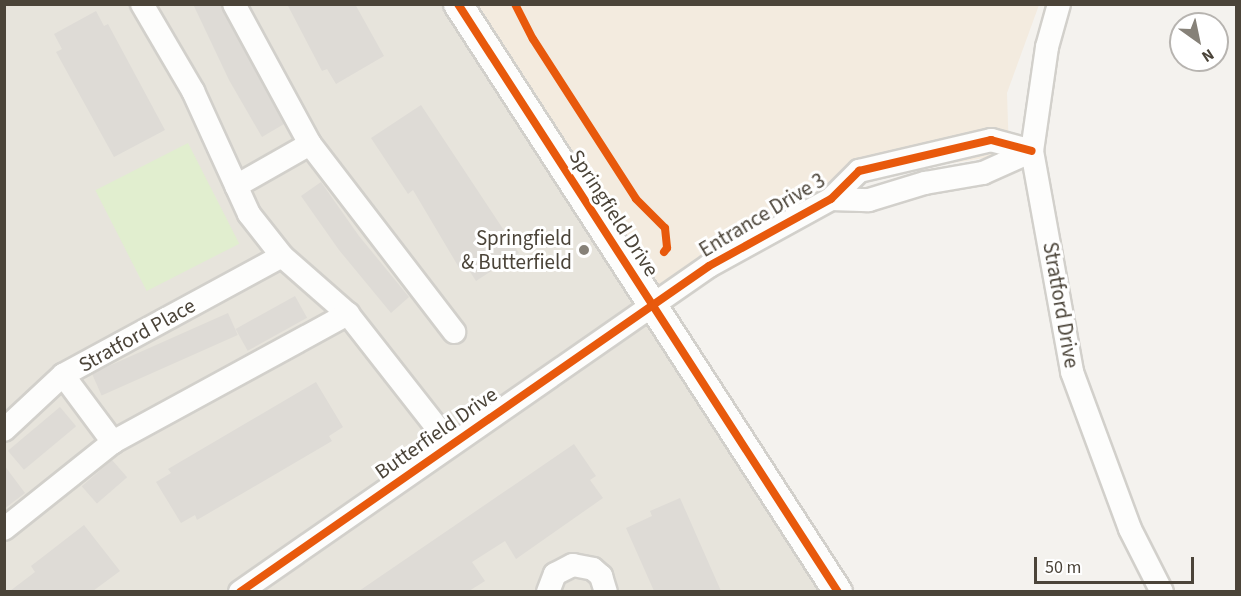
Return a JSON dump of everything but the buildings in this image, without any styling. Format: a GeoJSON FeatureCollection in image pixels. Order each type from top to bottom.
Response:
{"type":"FeatureCollection","features":[{"type":"Feature","properties":{"kind":"street"},"geometry":{"type":"LineString","coordinates":[[142,4],[193,91],[249,214],[282,256],[348,314],[450,444]]}},
{"type":"Feature","properties":{"kind":"street"},"geometry":{"type":"LineString","coordinates":[[234,4],[310,144],[454,332]]}},
{"type":"Feature","properties":{"kind":"street","name":"Springfield Drive"},"geometry":{"type":"LineString","coordinates":[[458,4],[838,591]]}},
{"type":"Feature","properties":{"kind":"street","name":"Stratford Drive"},"geometry":{"type":"LineString","coordinates":[[1059,4],[1047,48],[1032,151],[1072,372],[1130,529],[1162,591]]}},
{"type":"Feature","properties":{"kind":"street","name":"Entrance Drive 3"},"geometry":{"type":"LineString","coordinates":[[653,306],[718,260],[831,199],[859,171],[991,140],[1032,151]]}},
{"type":"Feature","properties":{"kind":"street"},"geometry":{"type":"LineString","coordinates":[[236,186],[310,144]]}},
{"type":"Feature","properties":{"kind":"street","name":"Entrance Drive 3"},"geometry":{"type":"LineString","coordinates":[[831,199],[869,200],[925,183],[983,173],[1032,151]]}},
{"type":"Feature","properties":{"kind":"street","name":"Stratford Place"},"geometry":{"type":"LineString","coordinates":[[4,430],[63,375],[282,256]]}},
{"type":"Feature","properties":{"kind":"street","name":"Butterfield Drive"},"geometry":{"type":"LineString","coordinates":[[240,591],[653,306]]}},
{"type":"Feature","properties":{"kind":"street"},"geometry":{"type":"LineString","coordinates":[[4,529],[113,442],[348,314]]}},
{"type":"Feature","properties":{"kind":"street"},"geometry":{"type":"LineString","coordinates":[[63,375],[113,442]]}},
{"type":"Feature","properties":{"kind":"street"},"geometry":{"type":"LineString","coordinates":[[548,591],[555,574],[573,565],[593,569],[601,576],[606,591]]}},
{"type":"Feature","properties":{"kind":"shaded area"},"geometry":{"type":"Polygon","coordinates":[[[4,5],[453,5],[833,591],[5,591],[4,5]]]}},
{"type":"Feature","properties":{"kind":"shaded area"},"geometry":{"type":"Polygon","coordinates":[[[467,5],[1039,5],[1007,93],[1009,154],[934,166],[827,191],[654,295],[467,5]]]}},
{"type":"Feature","properties":{"kind":"green space"},"geometry":{"type":"Polygon","coordinates":[[[188,143],[239,244],[147,291],[95,190],[188,143]]]}},
{"type":"Feature","properties":{"kind":"cycle path"},"geometry":{"type":"LineString","coordinates":[[458,4],[838,592]]}},
{"type":"Feature","properties":{"kind":"cycle path"},"geometry":{"type":"LineString","coordinates":[[515,4],[533,39],[636,199],[665,228],[667,248],[664,252]]}},
{"type":"Feature","properties":{"kind":"cycle path"},"geometry":{"type":"LineString","coordinates":[[240,592],[709,266],[831,199],[859,171],[991,140],[1032,151]]}},
{"type":"Feature","properties":{"kind":"place","name":"Springfield & Butterfield"},"geometry":{"type":"Point","coordinates":[584,250]}}]}
